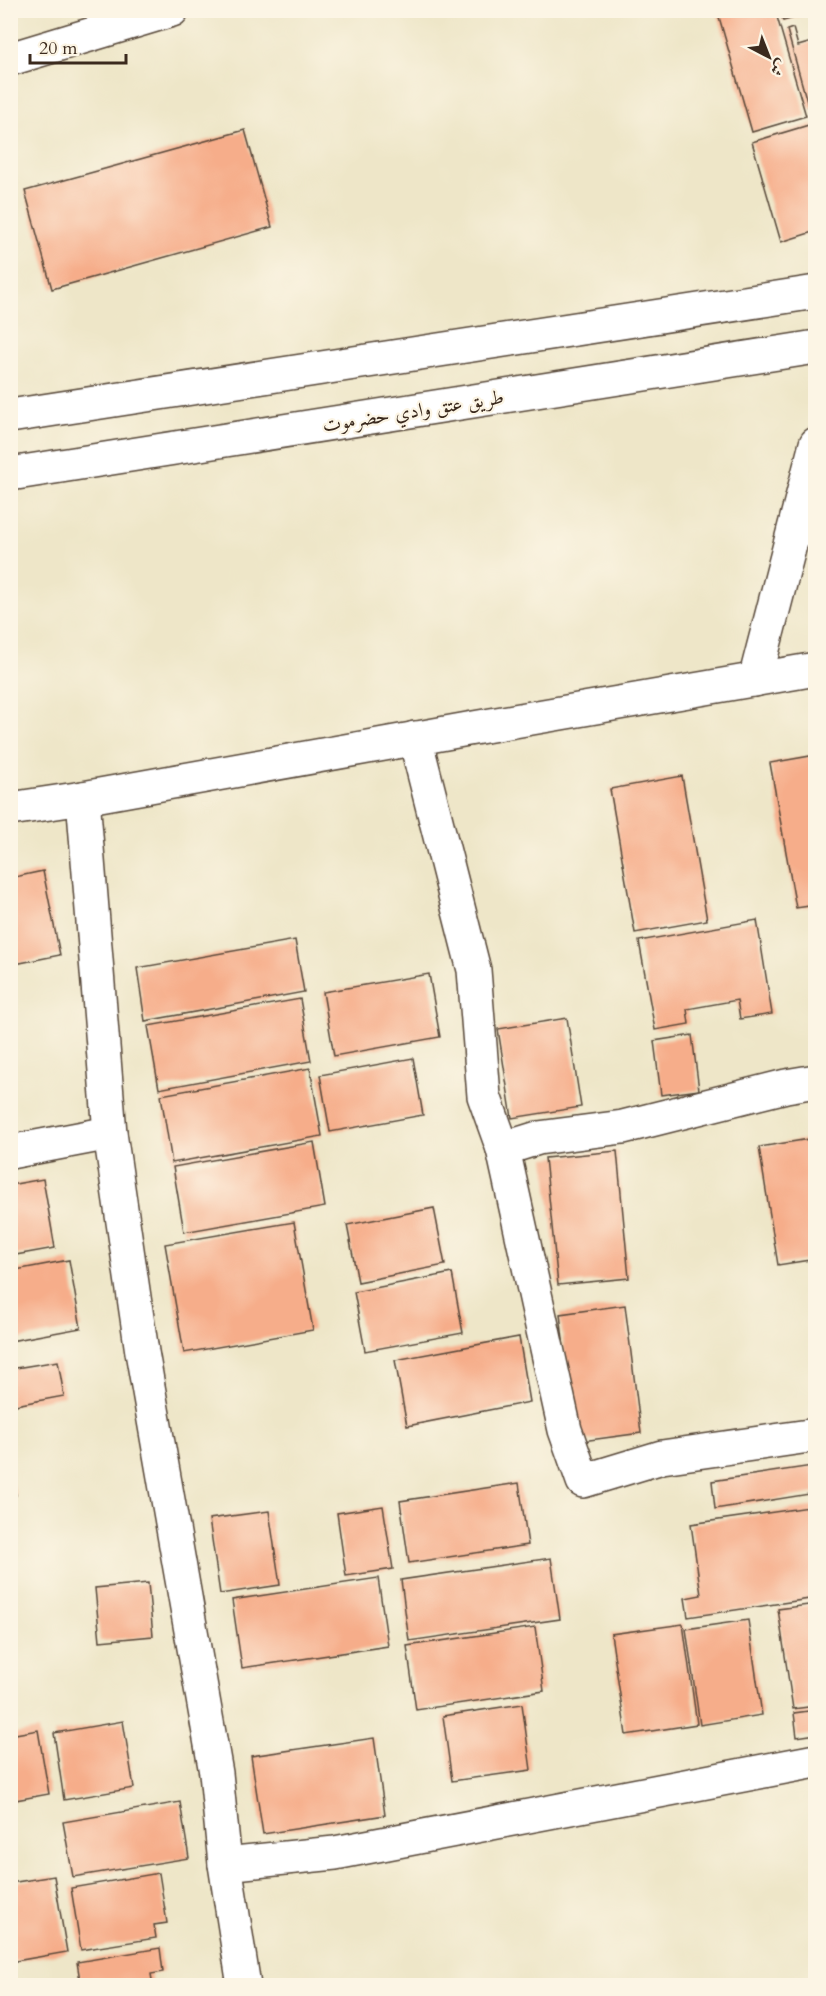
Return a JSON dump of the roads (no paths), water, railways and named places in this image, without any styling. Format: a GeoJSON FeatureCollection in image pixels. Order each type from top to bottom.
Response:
{"type":"FeatureCollection","features":[{"type":"Feature","properties":{"kind":"street"},"geometry":{"type":"LineString","coordinates":[[10,59],[172,10]]}},
{"type":"Feature","properties":{"kind":"street"},"geometry":{"type":"LineString","coordinates":[[10,416],[816,292]]}},
{"type":"Feature","properties":{"kind":"street","name":"طريق عتق وادي حضرموت"},"geometry":{"type":"LineString","coordinates":[[10,474],[816,348]]}},
{"type":"Feature","properties":{"kind":"street"},"geometry":{"type":"LineString","coordinates":[[755,680],[816,444]]}},
{"type":"Feature","properties":{"kind":"street"},"geometry":{"type":"LineString","coordinates":[[10,809],[816,669]]}},
{"type":"Feature","properties":{"kind":"street"},"geometry":{"type":"LineString","coordinates":[[415,738],[474,970],[484,1096],[503,1149],[565,1430],[583,1480],[662,1457],[816,1435]]}},
{"type":"Feature","properties":{"kind":"street"},"geometry":{"type":"LineString","coordinates":[[83,798],[110,1133],[142,1352],[216,1773],[225,1864],[244,1986]]}},
{"type":"Feature","properties":{"kind":"street"},"geometry":{"type":"LineString","coordinates":[[503,1149],[538,1138],[623,1127],[786,1086],[816,1081]]}},
{"type":"Feature","properties":{"kind":"street"},"geometry":{"type":"LineString","coordinates":[[10,1152],[110,1133]]}},
{"type":"Feature","properties":{"kind":"street"},"geometry":{"type":"LineString","coordinates":[[225,1864],[335,1853],[816,1761]]}}]}
